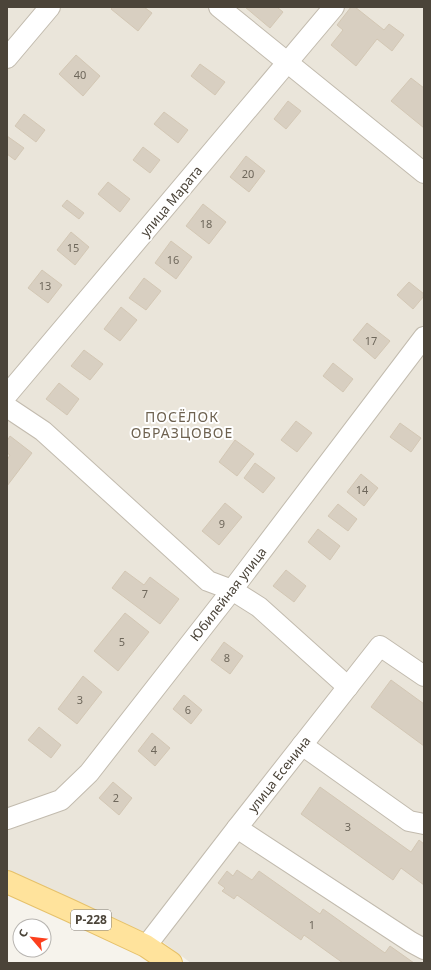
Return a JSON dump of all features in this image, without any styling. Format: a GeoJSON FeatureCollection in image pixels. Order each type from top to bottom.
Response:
{"type":"FeatureCollection","features":[{"type":"Feature","properties":{"kind":"main road","name":"Р-228"},"geometry":{"type":"LineString","coordinates":[[7,882],[146,946],[171,963]]}},
{"type":"Feature","properties":{"kind":"street"},"geometry":{"type":"LineString","coordinates":[[7,58],[50,7]]}},
{"type":"Feature","properties":{"kind":"street"},"geometry":{"type":"LineString","coordinates":[[219,7],[424,173]]}},
{"type":"Feature","properties":{"kind":"street","name":"улица Марата"},"geometry":{"type":"LineString","coordinates":[[7,395],[334,7]]}},
{"type":"Feature","properties":{"kind":"street","name":"Юбилейная улица"},"geometry":{"type":"LineString","coordinates":[[7,819],[61,800],[89,773],[232,590],[424,337]]}},
{"type":"Feature","properties":{"kind":"street"},"geometry":{"type":"LineString","coordinates":[[7,407],[43,431],[208,581],[232,590],[259,607],[348,687]]}},
{"type":"Feature","properties":{"kind":"street","name":"улица Есенина"},"geometry":{"type":"LineString","coordinates":[[146,946],[380,646],[424,676]]}},
{"type":"Feature","properties":{"kind":"street"},"geometry":{"type":"LineString","coordinates":[[302,745],[409,821],[424,824]]}},
{"type":"Feature","properties":{"kind":"street"},"geometry":{"type":"LineString","coordinates":[[237,828],[424,949]]}},
{"type":"Feature","properties":{"kind":"shaded area"},"geometry":{"type":"Polygon","coordinates":[[[7,7],[424,7],[424,963],[191,963],[156,937],[7,875],[7,7]]]}},
{"type":"Feature","properties":{"kind":"building"},"geometry":{"type":"Polygon","coordinates":[[[113,7],[144,7],[152,13],[138,31],[111,9],[113,7]]]}},
{"type":"Feature","properties":{"kind":"building"},"geometry":{"type":"Polygon","coordinates":[[[245,7],[277,7],[283,12],[270,28],[245,7]]]}},
{"type":"Feature","properties":{"kind":"building"},"geometry":{"type":"Polygon","coordinates":[[[351,7],[355,7],[384,30],[389,24],[404,35],[392,51],[377,39],[356,66],[331,45],[343,30],[337,25],[351,7]]]}},
{"type":"Feature","properties":{"kind":"building"},"geometry":{"type":"Polygon","coordinates":[[[76,55],[100,76],[83,96],[59,74],[76,55]]]}},
{"type":"Feature","properties":{"kind":"building"},"geometry":{"type":"Polygon","coordinates":[[[200,64],[225,82],[215,95],[191,76],[200,64]]]}},
{"type":"Feature","properties":{"kind":"building"},"geometry":{"type":"Polygon","coordinates":[[[411,78],[424,88],[424,128],[391,101],[411,78]]]}},
{"type":"Feature","properties":{"kind":"building"},"geometry":{"type":"Polygon","coordinates":[[[288,101],[301,111],[286,129],[274,119],[288,101]]]}},
{"type":"Feature","properties":{"kind":"building"},"geometry":{"type":"Polygon","coordinates":[[[164,112],[188,130],[178,143],[154,124],[164,112]]]}},
{"type":"Feature","properties":{"kind":"building"},"geometry":{"type":"Polygon","coordinates":[[[24,114],[45,130],[36,142],[15,126],[24,114]]]}},
{"type":"Feature","properties":{"kind":"building"},"geometry":{"type":"Polygon","coordinates":[[[7,136],[24,148],[15,160],[7,154],[7,136]]]}},
{"type":"Feature","properties":{"kind":"building"},"geometry":{"type":"Polygon","coordinates":[[[143,147],[160,160],[150,173],[133,160],[143,147]]]}},
{"type":"Feature","properties":{"kind":"building"},"geometry":{"type":"Polygon","coordinates":[[[246,156],[265,171],[249,192],[230,177],[246,156]]]}},
{"type":"Feature","properties":{"kind":"building"},"geometry":{"type":"Polygon","coordinates":[[[108,182],[130,199],[120,212],[98,194],[108,182]]]}},
{"type":"Feature","properties":{"kind":"building"},"geometry":{"type":"Polygon","coordinates":[[[67,200],[84,213],[79,219],[62,206],[67,200]]]}},
{"type":"Feature","properties":{"kind":"building"},"geometry":{"type":"Polygon","coordinates":[[[203,204],[226,222],[209,244],[186,226],[203,204]]]}},
{"type":"Feature","properties":{"kind":"building"},"geometry":{"type":"Polygon","coordinates":[[[71,232],[89,247],[75,265],[57,250],[71,232]]]}},
{"type":"Feature","properties":{"kind":"building"},"geometry":{"type":"Polygon","coordinates":[[[171,241],[192,257],[176,279],[155,263],[171,241]]]}},
{"type":"Feature","properties":{"kind":"building"},"geometry":{"type":"Polygon","coordinates":[[[42,270],[62,285],[48,303],[28,288],[42,270]]]}},
{"type":"Feature","properties":{"kind":"building"},"geometry":{"type":"Polygon","coordinates":[[[144,278],[161,291],[146,310],[129,298],[144,278]]]}},
{"type":"Feature","properties":{"kind":"building"},"geometry":{"type":"Polygon","coordinates":[[[409,282],[424,294],[413,309],[397,295],[409,282]]]}},
{"type":"Feature","properties":{"kind":"building"},"geometry":{"type":"Polygon","coordinates":[[[121,307],[137,320],[120,341],[104,329],[121,307]]]}},
{"type":"Feature","properties":{"kind":"building"},"geometry":{"type":"Polygon","coordinates":[[[367,323],[390,341],[375,359],[353,340],[367,323]]]}},
{"type":"Feature","properties":{"kind":"building"},"geometry":{"type":"Polygon","coordinates":[[[84,350],[103,364],[90,380],[71,366],[84,350]]]}},
{"type":"Feature","properties":{"kind":"building"},"geometry":{"type":"Polygon","coordinates":[[[333,363],[353,379],[343,392],[323,376],[333,363]]]}},
{"type":"Feature","properties":{"kind":"building"},"geometry":{"type":"Polygon","coordinates":[[[59,383],[79,399],[67,415],[46,399],[59,383]]]}},
{"type":"Feature","properties":{"kind":"building"},"geometry":{"type":"Polygon","coordinates":[[[296,421],[312,433],[297,452],[281,440],[296,421]]]}},
{"type":"Feature","properties":{"kind":"building"},"geometry":{"type":"Polygon","coordinates":[[[400,423],[421,438],[411,452],[390,437],[400,423]]]}},
{"type":"Feature","properties":{"kind":"building"},"geometry":{"type":"Polygon","coordinates":[[[10,436],[32,453],[7,486],[7,460],[10,455],[7,453],[7,441],[10,436]]]}},
{"type":"Feature","properties":{"kind":"building"},"geometry":{"type":"Polygon","coordinates":[[[235,440],[254,454],[237,476],[219,462],[235,440]]]}},
{"type":"Feature","properties":{"kind":"building"},"geometry":{"type":"Polygon","coordinates":[[[255,463],[275,478],[263,493],[244,478],[255,463]]]}},
{"type":"Feature","properties":{"kind":"building"},"geometry":{"type":"Polygon","coordinates":[[[361,474],[378,488],[364,506],[347,492],[361,474]]]}},
{"type":"Feature","properties":{"kind":"building"},"geometry":{"type":"Polygon","coordinates":[[[225,503],[242,517],[219,545],[202,531],[225,503]]]}},
{"type":"Feature","properties":{"kind":"building"},"geometry":{"type":"Polygon","coordinates":[[[338,504],[357,519],[348,531],[328,516],[338,504]]]}},
{"type":"Feature","properties":{"kind":"building"},"geometry":{"type":"Polygon","coordinates":[[[318,529],[340,546],[330,560],[308,542],[318,529]]]}},
{"type":"Feature","properties":{"kind":"building"},"geometry":{"type":"Polygon","coordinates":[[[286,570],[306,586],[294,602],[273,586],[286,570]]]}},
{"type":"Feature","properties":{"kind":"building"},"geometry":{"type":"Polygon","coordinates":[[[125,571],[144,585],[150,577],[179,599],[160,624],[112,588],[125,571]]]}},
{"type":"Feature","properties":{"kind":"building"},"geometry":{"type":"Polygon","coordinates":[[[125,613],[149,632],[118,671],[94,651],[125,613]]]}},
{"type":"Feature","properties":{"kind":"building"},"geometry":{"type":"Polygon","coordinates":[[[224,642],[243,656],[230,674],[211,660],[224,642]]]}},
{"type":"Feature","properties":{"kind":"building"},"geometry":{"type":"Polygon","coordinates":[[[83,676],[102,692],[77,724],[58,709],[83,676]]]}},
{"type":"Feature","properties":{"kind":"building"},"geometry":{"type":"Polygon","coordinates":[[[391,680],[424,704],[424,746],[371,707],[391,680]]]}},
{"type":"Feature","properties":{"kind":"building"},"geometry":{"type":"Polygon","coordinates":[[[184,695],[202,710],[191,724],[173,709],[184,695]]]}},
{"type":"Feature","properties":{"kind":"building"},"geometry":{"type":"Polygon","coordinates":[[[39,727],[61,745],[51,758],[28,740],[39,727]]]}},
{"type":"Feature","properties":{"kind":"building"},"geometry":{"type":"Polygon","coordinates":[[[152,733],[170,748],[155,766],[138,751],[152,733]]]}},
{"type":"Feature","properties":{"kind":"building"},"geometry":{"type":"Polygon","coordinates":[[[113,782],[132,798],[119,815],[99,798],[113,782]]]}},
{"type":"Feature","properties":{"kind":"building"},"geometry":{"type":"Polygon","coordinates":[[[320,787],[411,852],[419,840],[424,844],[424,885],[401,868],[393,880],[301,814],[320,787]]]}},
{"type":"Feature","properties":{"kind":"building"},"geometry":{"type":"Polygon","coordinates":[[[237,870],[252,880],[259,871],[320,914],[323,909],[385,953],[390,946],[414,963],[343,963],[304,935],[301,940],[237,895],[234,899],[222,891],[225,888],[218,883],[227,871],[233,876],[237,870]]]}},
{"type":"Feature","properties":{"kind":"district","name":"ПОСЁЛОК ОБРАЗЦОВОЕ"},"geometry":{"type":"Point","coordinates":[182,426]}}]}
